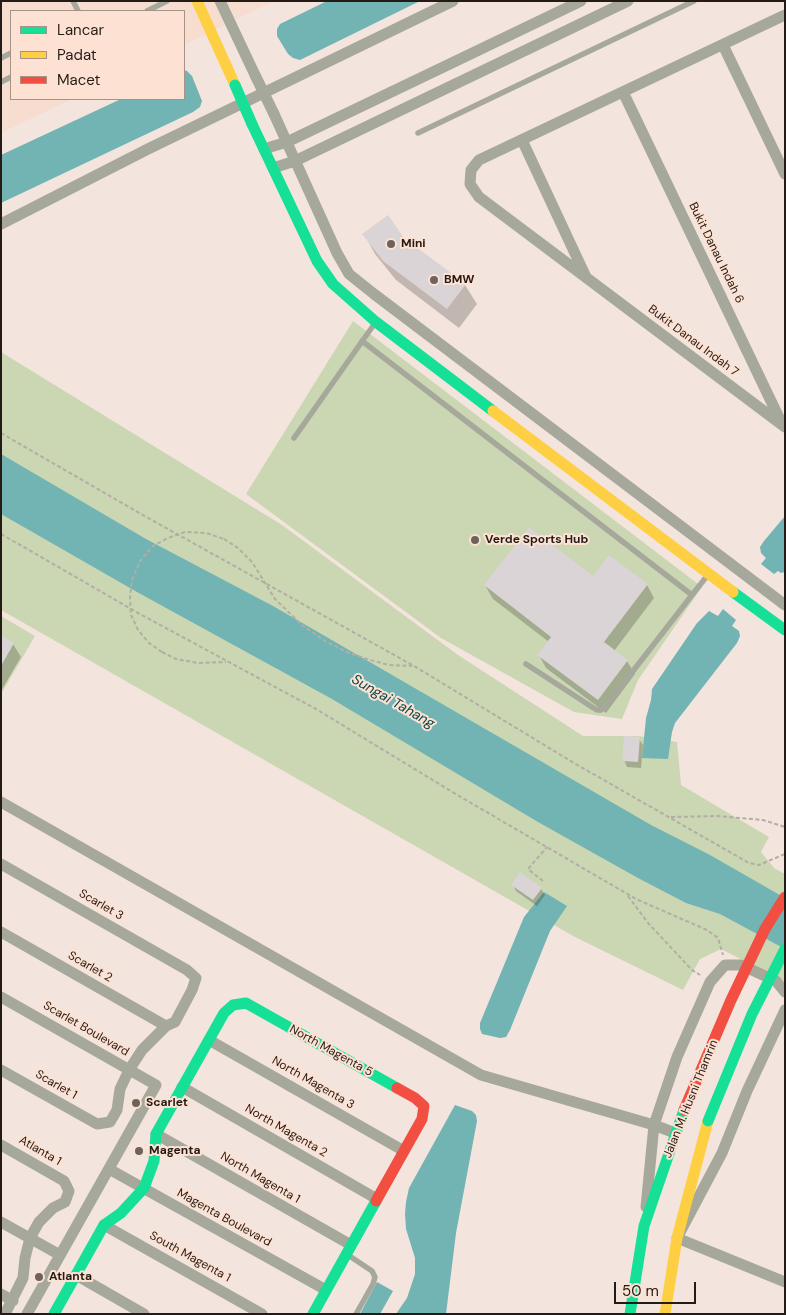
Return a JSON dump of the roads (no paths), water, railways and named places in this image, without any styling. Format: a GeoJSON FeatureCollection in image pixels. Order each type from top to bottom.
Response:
{"type":"FeatureCollection","features":[{"type":"Feature","properties":{"kind":"street"},"geometry":{"type":"LineString","coordinates":[[197,1],[252,124],[317,261],[333,284],[376,322],[708,574],[785,630]]}},
{"type":"Feature","properties":{"kind":"street"},"geometry":{"type":"LineString","coordinates":[[220,1],[337,253],[349,274],[785,605]]}},
{"type":"Feature","properties":{"kind":"street"},"geometry":{"type":"LineString","coordinates":[[1,224],[148,149],[453,1]]}},
{"type":"Feature","properties":{"kind":"street"},"geometry":{"type":"LineString","coordinates":[[264,149],[287,142],[581,1]]}},
{"type":"Feature","properties":{"kind":"street"},"geometry":{"type":"LineString","coordinates":[[273,168],[295,161],[628,1]]}},
{"type":"Feature","properties":{"kind":"street"},"geometry":{"type":"LineString","coordinates":[[522,140],[785,15]]}},
{"type":"Feature","properties":{"kind":"street"},"geometry":{"type":"LineString","coordinates":[[723,45],[785,174]]}},
{"type":"Feature","properties":{"kind":"street","name":"Bukit Danau Indah 6"},"geometry":{"type":"LineString","coordinates":[[623,92],[784,427]]}},
{"type":"Feature","properties":{"kind":"street","name":"Bukit Danau Indah 7"},"geometry":{"type":"LineString","coordinates":[[586,278],[522,140],[479,160],[471,170],[470,184],[479,197],[586,278],[784,427]]}},
{"type":"Feature","properties":{"kind":"street"},"geometry":{"type":"LineString","coordinates":[[1,802],[481,1075],[654,1125],[675,1133]]}},
{"type":"Feature","properties":{"kind":"street","name":"Scarlet 3"},"geometry":{"type":"LineString","coordinates":[[2,867],[187,970],[196,978],[192,990],[175,1022],[166,1026]]}},
{"type":"Feature","properties":{"kind":"street","name":"Jalan M. Husni Thamrin"},"geometry":{"type":"LineString","coordinates":[[630,1314],[644,1226],[675,1133],[731,1000],[765,929],[785,897]]}},
{"type":"Feature","properties":{"kind":"street","name":"Scarlet 2"},"geometry":{"type":"LineString","coordinates":[[1,932],[166,1026]]}},
{"type":"Feature","properties":{"kind":"street","name":"Jalan M. Husni Thamrin"},"geometry":{"type":"LineString","coordinates":[[665,1314],[678,1238],[708,1120],[752,1014],[785,949]]}},
{"type":"Feature","properties":{"kind":"street"},"geometry":{"type":"LineString","coordinates":[[644,1226],[654,1125],[677,1057],[710,982],[725,965],[741,965],[776,981],[785,992]]}},
{"type":"Feature","properties":{"kind":"street","name":"Scarlet Boulevard"},"geometry":{"type":"LineString","coordinates":[[1,997],[156,1085],[109,1169]]}},
{"type":"Feature","properties":{"kind":"street","name":"North Magenta 5"},"geometry":{"type":"LineString","coordinates":[[209,1040],[224,1013],[233,1005],[246,1003],[416,1098],[424,1106],[422,1119],[404,1151]]}},
{"type":"Feature","properties":{"kind":"street"},"geometry":{"type":"LineString","coordinates":[[785,1010],[747,1091],[722,1153],[678,1238],[785,1282]]}},
{"type":"Feature","properties":{"kind":"street"},"geometry":{"type":"LineString","coordinates":[[129,1070],[142,1050],[166,1026]]}},
{"type":"Feature","properties":{"kind":"street"},"geometry":{"type":"LineString","coordinates":[[54,1314],[104,1225],[121,1213],[144,1188],[154,1161],[156,1134],[209,1040]]}},
{"type":"Feature","properties":{"kind":"street","name":"North Magenta 3"},"geometry":{"type":"LineString","coordinates":[[209,1040],[404,1151]]}},
{"type":"Feature","properties":{"kind":"street","name":"Scarlet 1"},"geometry":{"type":"LineString","coordinates":[[1,1070],[97,1124],[110,1122],[117,1110],[120,1089],[129,1070]]}},
{"type":"Feature","properties":{"kind":"street","name":"North Magenta 2"},"geometry":{"type":"LineString","coordinates":[[182,1087],[377,1199]]}},
{"type":"Feature","properties":{"kind":"street","name":"North Magenta 1"},"geometry":{"type":"LineString","coordinates":[[156,1134],[348,1250]]}},
{"type":"Feature","properties":{"kind":"street","name":"Atlanta 1"},"geometry":{"type":"LineString","coordinates":[[1,1145],[64,1181],[70,1191],[66,1202],[53,1208],[39,1222],[30,1238]]}},
{"type":"Feature","properties":{"kind":"street"},"geometry":{"type":"LineString","coordinates":[[313,1314],[404,1151]]}},
{"type":"Feature","properties":{"kind":"street"},"geometry":{"type":"LineString","coordinates":[[27,1314],[109,1169]]}},
{"type":"Feature","properties":{"kind":"street","name":"Magenta Boulevard"},"geometry":{"type":"LineString","coordinates":[[109,1169],[326,1290]]}},
{"type":"Feature","properties":{"kind":"street"},"geometry":{"type":"LineString","coordinates":[[1,1222],[60,1256]]}},
{"type":"Feature","properties":{"kind":"street","name":"South Magenta 1"},"geometry":{"type":"LineString","coordinates":[[104,1225],[262,1314]]}},
{"type":"Feature","properties":{"kind":"street"},"geometry":{"type":"LineString","coordinates":[[5,1314],[23,1278],[30,1238]]}},
{"type":"Feature","properties":{"kind":"street"},"geometry":{"type":"LineString","coordinates":[[76,1275],[144,1314]]}},
{"type":"Feature","properties":{"kind":"street"},"geometry":{"type":"LineString","coordinates":[[1,1294],[13,1301]]}},
{"type":"Feature","properties":{"kind":"lane"},"geometry":{"type":"LineString","coordinates":[[148,10],[167,1]]}},
{"type":"Feature","properties":{"kind":"lane"},"geometry":{"type":"LineString","coordinates":[[418,133],[694,1]]}},
{"type":"Feature","properties":{"kind":"lane"},"geometry":{"type":"LineString","coordinates":[[294,438],[376,322]]}},
{"type":"Feature","properties":{"kind":"lane"},"geometry":{"type":"LineString","coordinates":[[362,341],[692,595]]}},
{"type":"Feature","properties":{"kind":"lane"},"geometry":{"type":"LineString","coordinates":[[526,664],[592,707],[600,710],[609,702],[708,574]]}},
{"type":"Feature","properties":{"kind":"lane"},"geometry":{"type":"LineString","coordinates":[[348,1250],[372,1271],[375,1277],[356,1314]]}},
{"type":"Feature","properties":{"kind":"water"},"geometry":{"type":"Polygon","coordinates":[[[327,1],[420,1],[300,60],[293,58],[288,54],[277,36],[277,29],[280,24],[327,1]]]}},
{"type":"Feature","properties":{"kind":"water"},"geometry":{"type":"Polygon","coordinates":[[[185,70],[192,76],[202,101],[200,107],[193,112],[1,203],[1,155],[119,100],[185,100],[185,70]]]}},
{"type":"Feature","properties":{"kind":"water","name":"Sungai Tahang"},"geometry":{"type":"Polygon","coordinates":[[[1,454],[146,539],[273,606],[651,825],[710,855],[785,898],[785,949],[720,914],[686,903],[638,878],[538,822],[332,699],[137,592],[1,514],[1,454]]]}},
{"type":"Feature","properties":{"kind":"water"},"geometry":{"type":"Polygon","coordinates":[[[785,516],[785,572],[781,573],[778,571],[774,574],[761,564],[766,558],[761,553],[760,547],[785,516]]]}},
{"type":"Feature","properties":{"kind":"water"},"geometry":{"type":"Polygon","coordinates":[[[723,609],[736,620],[732,626],[739,631],[740,636],[737,643],[675,723],[668,759],[642,758],[646,718],[652,689],[697,623],[709,611],[718,616],[723,609]]]}},
{"type":"Feature","properties":{"kind":"water"},"geometry":{"type":"Polygon","coordinates":[[[544,892],[567,906],[550,931],[506,1037],[500,1038],[482,1034],[480,1023],[524,917],[544,892]]]}},
{"type":"Feature","properties":{"kind":"water"},"geometry":{"type":"Polygon","coordinates":[[[455,1105],[472,1111],[476,1115],[477,1121],[456,1233],[446,1314],[396,1314],[407,1298],[415,1274],[415,1258],[406,1229],[405,1214],[409,1188],[455,1105]]]}},
{"type":"Feature","properties":{"kind":"water"},"geometry":{"type":"Polygon","coordinates":[[[377,1282],[393,1291],[380,1314],[360,1314],[377,1282]]]}},
{"type":"Feature","properties":{"kind":"place","name":"Mini"},"geometry":{"type":"Point","coordinates":[391,244]}},
{"type":"Feature","properties":{"kind":"place","name":"BMW"},"geometry":{"type":"Point","coordinates":[434,280]}},
{"type":"Feature","properties":{"kind":"place","name":"Verde Sports Hub"},"geometry":{"type":"Point","coordinates":[475,540]}},
{"type":"Feature","properties":{"kind":"place","name":"Scarlet"},"geometry":{"type":"Point","coordinates":[136,1103]}},
{"type":"Feature","properties":{"kind":"place","name":"Magenta"},"geometry":{"type":"Point","coordinates":[139,1151]}},
{"type":"Feature","properties":{"kind":"place","name":"Atlanta"},"geometry":{"type":"Point","coordinates":[39,1277]}}]}
